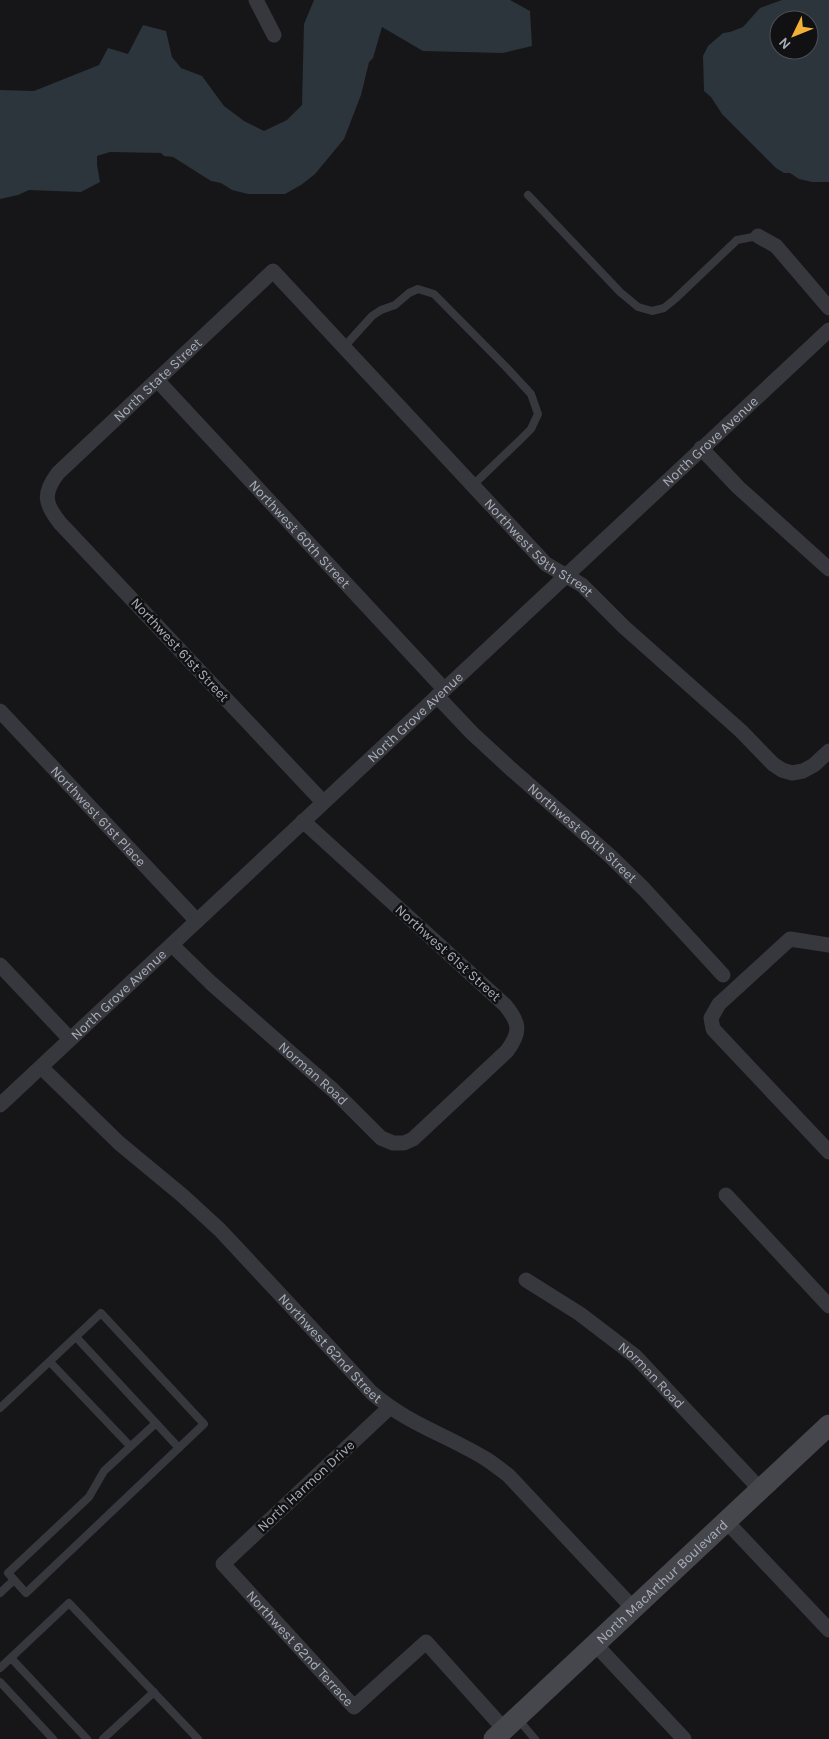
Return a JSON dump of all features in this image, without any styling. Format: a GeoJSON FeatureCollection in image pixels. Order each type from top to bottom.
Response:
{"type":"FeatureCollection","features":[{"type":"Feature","properties":{"kind":"main road","name":"North MacArthur Boulevard"},"geometry":{"type":"LineString","coordinates":[[505,1729],[829,1425]]}},
{"type":"Feature","properties":{"kind":"street"},"geometry":{"type":"LineString","coordinates":[[256,0],[274,35]]}},
{"type":"Feature","properties":{"kind":"street"},"geometry":{"type":"LineString","coordinates":[[758,236],[776,246],[829,308]]}},
{"type":"Feature","properties":{"kind":"street","name":"Northwest 59th Street"},"geometry":{"type":"LineString","coordinates":[[273,271],[546,564],[582,584],[624,627],[741,731],[773,764],[782,770],[792,773],[804,771],[814,765],[829,751]]}},
{"type":"Feature","properties":{"kind":"street","name":"North State Street"},"geometry":{"type":"LineString","coordinates":[[48,491],[51,482],[58,474],[273,271]]}},
{"type":"Feature","properties":{"kind":"street","name":"North Grove Avenue"},"geometry":{"type":"LineString","coordinates":[[0,1105],[829,330]]}},
{"type":"Feature","properties":{"kind":"street","name":"Northwest 60th Street"},"geometry":{"type":"LineString","coordinates":[[157,380],[440,692],[472,733],[623,869],[723,975]]}},
{"type":"Feature","properties":{"kind":"street"},"geometry":{"type":"LineString","coordinates":[[702,448],[738,488],[829,569]]}},
{"type":"Feature","properties":{"kind":"street","name":"Northwest 61st Street"},"geometry":{"type":"LineString","coordinates":[[48,491],[47,504],[60,523],[324,802]]}},
{"type":"Feature","properties":{"kind":"street","name":"Northwest 61st Place"},"geometry":{"type":"LineString","coordinates":[[0,711],[197,921]]}},
{"type":"Feature","properties":{"kind":"street","name":"Northwest 61st Street"},"geometry":{"type":"LineString","coordinates":[[304,821],[505,1004],[513,1015],[518,1026],[516,1040],[507,1052],[460,1095]]}},
{"type":"Feature","properties":{"kind":"street"},"geometry":{"type":"LineString","coordinates":[[829,945],[790,939],[718,1004],[711,1018],[713,1030],[829,1152]]}},
{"type":"Feature","properties":{"kind":"street","name":"Norman Road"},"geometry":{"type":"LineString","coordinates":[[172,945],[211,983],[334,1091],[381,1138],[393,1143],[404,1143],[413,1138],[460,1095]]}},
{"type":"Feature","properties":{"kind":"street"},"geometry":{"type":"LineString","coordinates":[[0,965],[70,1039]]}},
{"type":"Feature","properties":{"kind":"street","name":"Northwest 62nd Street"},"geometry":{"type":"LineString","coordinates":[[41,1067],[119,1143],[183,1196],[220,1230],[372,1393],[389,1408],[412,1422],[486,1459],[508,1475],[634,1608]]}},
{"type":"Feature","properties":{"kind":"street"},"geometry":{"type":"LineString","coordinates":[[726,1195],[829,1306]]}},
{"type":"Feature","properties":{"kind":"street","name":"Norman Road"},"geometry":{"type":"LineString","coordinates":[[526,1280],[580,1314],[635,1356],[760,1489]]}},
{"type":"Feature","properties":{"kind":"street","name":"North Harmon Drive"},"geometry":{"type":"LineString","coordinates":[[223,1564],[389,1408]]}},
{"type":"Feature","properties":{"kind":"street"},"geometry":{"type":"LineString","coordinates":[[726,1521],[829,1630]]}},
{"type":"Feature","properties":{"kind":"street","name":"Northwest 62nd Terrace"},"geometry":{"type":"LineString","coordinates":[[223,1564],[354,1707],[426,1642],[505,1729]]}},
{"type":"Feature","properties":{"kind":"street"},"geometry":{"type":"LineString","coordinates":[[595,1644],[684,1739]]}},
{"type":"Feature","properties":{"kind":"lane"},"geometry":{"type":"LineString","coordinates":[[528,195],[620,292],[638,307],[652,311],[664,308],[675,299],[737,240],[758,236]]}},
{"type":"Feature","properties":{"kind":"lane"},"geometry":{"type":"LineString","coordinates":[[344,347],[372,316],[418,289],[434,294],[506,367],[531,394],[538,414],[531,428],[473,485]]}},
{"type":"Feature","properties":{"kind":"lane"},"geometry":{"type":"LineString","coordinates":[[0,1408],[101,1313],[204,1424],[26,1593],[8,1573],[89,1497],[104,1471],[156,1422]]}},
{"type":"Feature","properties":{"kind":"lane"},"geometry":{"type":"LineString","coordinates":[[76,1337],[179,1448]]}},
{"type":"Feature","properties":{"kind":"lane"},"geometry":{"type":"LineString","coordinates":[[50,1362],[130,1446]]}},
{"type":"Feature","properties":{"kind":"lane"},"geometry":{"type":"LineString","coordinates":[[0,1593],[14,1580]]}},
{"type":"Feature","properties":{"kind":"lane"},"geometry":{"type":"LineString","coordinates":[[0,1668],[69,1603],[198,1739]]}},
{"type":"Feature","properties":{"kind":"lane"},"geometry":{"type":"LineString","coordinates":[[11,1658],[87,1739]]}},
{"type":"Feature","properties":{"kind":"lane"},"geometry":{"type":"LineString","coordinates":[[0,1682],[53,1739]]}},
{"type":"Feature","properties":{"kind":"lane"},"geometry":{"type":"LineString","coordinates":[[103,1739],[154,1692]]}},
{"type":"Feature","properties":{"kind":"lane"},"geometry":{"type":"LineString","coordinates":[[505,1729],[535,1739]]}},
{"type":"Feature","properties":{"kind":"shaded area"},"geometry":{"type":"Polygon","coordinates":[[[314,0],[510,0],[530,11],[532,46],[503,53],[423,51],[382,27],[373,58],[369,62],[361,95],[344,139],[315,174],[285,194],[248,194],[232,190],[221,183],[211,181],[173,157],[164,156],[161,153],[110,152],[97,156],[100,182],[81,192],[29,190],[18,195],[0,199],[0,90],[34,91],[99,65],[108,48],[128,54],[143,25],[166,31],[172,57],[181,68],[202,76],[224,106],[244,121],[264,131],[287,120],[302,105],[304,24],[314,0]]]}},
{"type":"Feature","properties":{"kind":"shaded area"},"geometry":{"type":"Polygon","coordinates":[[[782,0],[829,0],[829,182],[812,182],[799,179],[790,173],[784,173],[776,168],[722,114],[711,97],[704,91],[703,56],[708,46],[723,33],[743,27],[760,8],[782,0]]]}}]}
